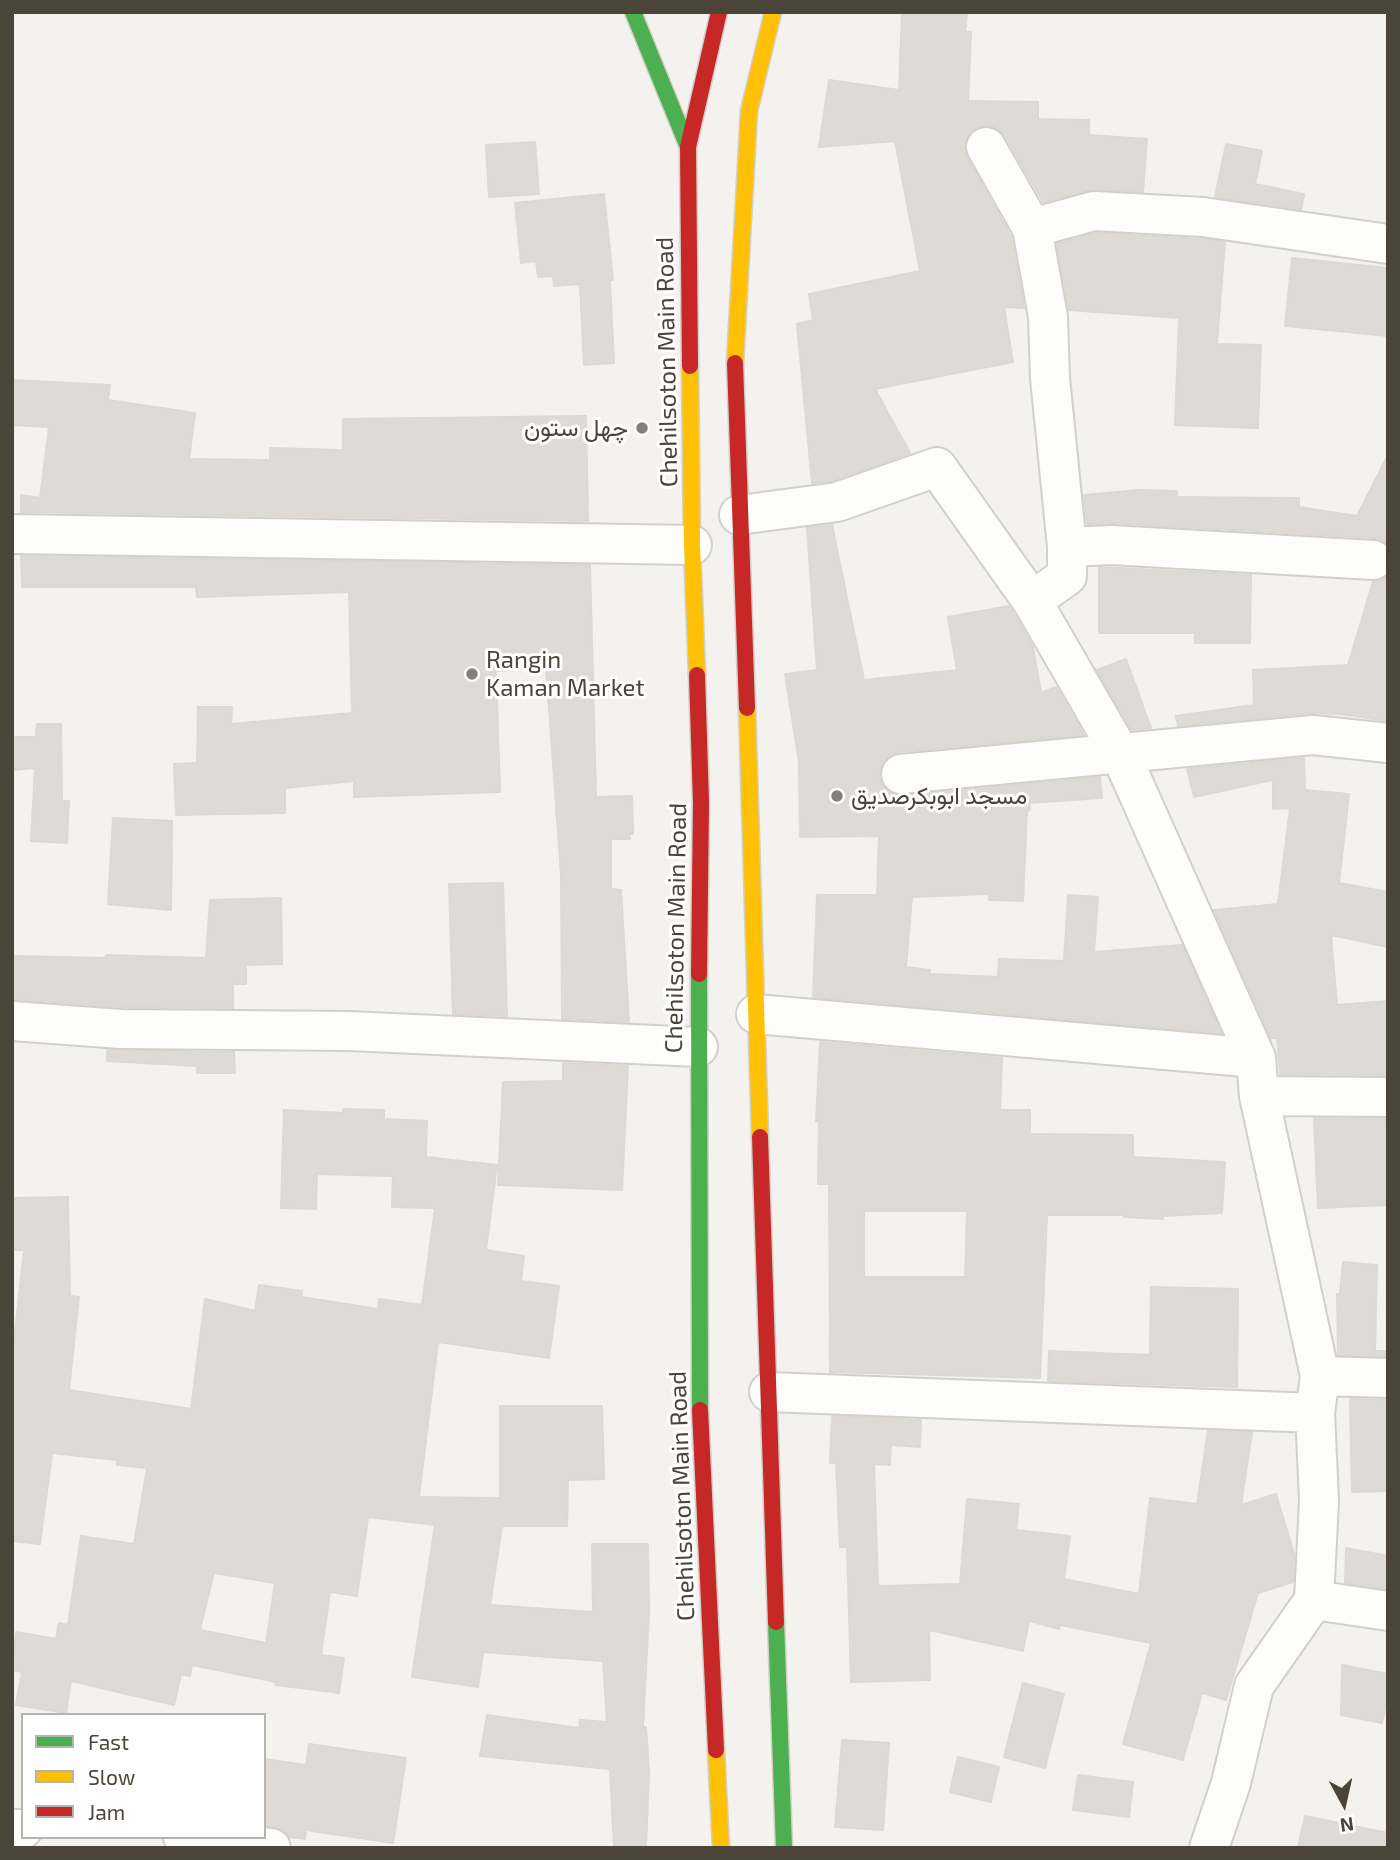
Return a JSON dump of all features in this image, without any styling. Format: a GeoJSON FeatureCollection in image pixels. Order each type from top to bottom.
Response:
{"type":"FeatureCollection","features":[{"type":"Feature","properties":{"kind":"main road"},"geometry":{"type":"LineString","coordinates":[[633,12],[688,147]]}},
{"type":"Feature","properties":{"kind":"main road","name":"Chehilsoton Main Road"},"geometry":{"type":"LineString","coordinates":[[719,12],[688,147],[692,545],[701,803],[698,1047],[700,1410],[721,1848]]}},
{"type":"Feature","properties":{"kind":"main road"},"geometry":{"type":"LineString","coordinates":[[773,12],[749,111],[735,361],[784,1848]]}},
{"type":"Feature","properties":{"kind":"street"},"geometry":{"type":"LineString","coordinates":[[986,147],[1032,228],[1048,317],[1050,378],[1067,547],[1067,576],[1032,601]]}},
{"type":"Feature","properties":{"kind":"street"},"geometry":{"type":"LineString","coordinates":[[1032,228],[1094,211],[1203,217],[1388,244]]}},
{"type":"Feature","properties":{"kind":"street"},"geometry":{"type":"LineString","coordinates":[[739,515],[837,502],[937,467],[1032,601],[1121,755],[1256,1058],[1259,1096],[1320,1376],[1315,1413],[1319,1501],[1314,1601],[1254,1686],[1231,1783],[1209,1848]]}},
{"type":"Feature","properties":{"kind":"street"},"geometry":{"type":"LineString","coordinates":[[12,534],[692,545]]}},
{"type":"Feature","properties":{"kind":"street"},"geometry":{"type":"LineString","coordinates":[[1067,547],[1111,545],[1373,560]]}},
{"type":"Feature","properties":{"kind":"street"},"geometry":{"type":"LineString","coordinates":[[901,775],[1313,735],[1388,743]]}},
{"type":"Feature","properties":{"kind":"street"},"geometry":{"type":"LineString","coordinates":[[756,1014],[1256,1058]]}},
{"type":"Feature","properties":{"kind":"street"},"geometry":{"type":"LineString","coordinates":[[12,1021],[121,1029],[349,1031],[698,1047]]}},
{"type":"Feature","properties":{"kind":"street"},"geometry":{"type":"LineString","coordinates":[[1259,1096],[1388,1097]]}},
{"type":"Feature","properties":{"kind":"street"},"geometry":{"type":"LineString","coordinates":[[1320,1376],[1388,1378]]}},
{"type":"Feature","properties":{"kind":"street"},"geometry":{"type":"LineString","coordinates":[[769,1392],[1315,1413]]}},
{"type":"Feature","properties":{"kind":"street"},"geometry":{"type":"LineString","coordinates":[[1314,1601],[1388,1611]]}},
{"type":"Feature","properties":{"kind":"street"},"geometry":{"type":"LineString","coordinates":[[200,1839],[271,1848]]}},
{"type":"Feature","properties":{"kind":"building"},"geometry":{"type":"Polygon","coordinates":[[[902,12],[967,12],[965,32],[971,32],[968,101],[1038,102],[1038,119],[1089,120],[1089,135],[1147,139],[1143,192],[1095,189],[1043,202],[1005,136],[998,129],[987,125],[975,128],[968,135],[964,146],[967,157],[1011,236],[1024,308],[1004,307],[1013,362],[875,389],[910,453],[832,481],[812,483],[797,324],[813,320],[809,294],[920,271],[895,141],[819,147],[829,80],[899,90],[902,12]]]}},
{"type":"Feature","properties":{"kind":"building"},"geometry":{"type":"Polygon","coordinates":[[[535,142],[539,194],[489,197],[486,145],[535,142]]]}},
{"type":"Feature","properties":{"kind":"building"},"geometry":{"type":"Polygon","coordinates":[[[1226,144],[1262,151],[1255,184],[1304,194],[1301,209],[1215,197],[1226,144]]]}},
{"type":"Feature","properties":{"kind":"building"},"geometry":{"type":"Polygon","coordinates":[[[604,194],[613,280],[610,280],[614,363],[584,365],[580,284],[554,286],[553,276],[538,277],[536,261],[521,263],[515,203],[604,194]]]}},
{"type":"Feature","properties":{"kind":"building"},"geometry":{"type":"Polygon","coordinates":[[[1096,233],[1225,242],[1217,344],[1261,345],[1258,428],[1175,425],[1179,318],[1069,310],[1057,244],[1096,233]]]}},
{"type":"Feature","properties":{"kind":"building"},"geometry":{"type":"Polygon","coordinates":[[[1292,258],[1388,268],[1388,336],[1285,326],[1292,258]]]}},
{"type":"Feature","properties":{"kind":"building"},"geometry":{"type":"Polygon","coordinates":[[[12,380],[110,385],[108,400],[195,413],[189,459],[270,460],[270,448],[343,450],[343,419],[586,416],[588,521],[21,512],[21,495],[40,498],[49,427],[12,425],[12,380]]]}},
{"type":"Feature","properties":{"kind":"building"},"geometry":{"type":"Polygon","coordinates":[[[1388,455],[1388,545],[1374,538],[1112,523],[1087,524],[1084,495],[1138,490],[1177,491],[1177,497],[1299,498],[1299,507],[1357,516],[1388,455]]]}},
{"type":"Feature","properties":{"kind":"building"},"geometry":{"type":"Polygon","coordinates":[[[832,525],[864,680],[957,670],[948,617],[1009,606],[1033,647],[1041,693],[1056,687],[1084,735],[898,752],[888,757],[881,766],[879,777],[884,787],[893,794],[903,796],[1100,777],[1102,798],[1029,803],[1023,901],[989,900],[989,894],[912,897],[906,967],[930,970],[930,974],[998,977],[999,959],[1064,961],[1068,895],[1098,897],[1094,952],[1182,945],[1221,1033],[813,997],[817,895],[877,895],[879,836],[800,837],[799,762],[785,674],[817,670],[807,528],[832,525]]]}},
{"type":"Feature","properties":{"kind":"building"},"geometry":{"type":"Polygon","coordinates":[[[21,556],[590,565],[596,797],[632,796],[633,834],[629,834],[630,839],[611,839],[611,889],[621,890],[629,1022],[562,1019],[561,874],[546,668],[496,671],[500,792],[354,797],[354,781],[285,788],[285,813],[176,815],[174,764],[197,763],[198,707],[232,707],[231,724],[352,713],[349,592],[197,597],[196,587],[22,587],[21,556]]]}},
{"type":"Feature","properties":{"kind":"building"},"geometry":{"type":"Polygon","coordinates":[[[1099,567],[1251,575],[1250,643],[1195,643],[1195,633],[1099,633],[1099,567]]]}},
{"type":"Feature","properties":{"kind":"building"},"geometry":{"type":"Polygon","coordinates":[[[1388,575],[1388,721],[1311,713],[1178,726],[1176,716],[1254,705],[1253,670],[1348,665],[1373,582],[1388,575]]]}},
{"type":"Feature","properties":{"kind":"building"},"geometry":{"type":"Polygon","coordinates":[[[1126,659],[1151,728],[1132,730],[1097,670],[1126,659]]]}},
{"type":"Feature","properties":{"kind":"building"},"geometry":{"type":"Polygon","coordinates":[[[37,724],[61,724],[62,801],[69,801],[67,843],[31,841],[35,768],[12,770],[12,737],[36,737],[37,724]]]}},
{"type":"Feature","properties":{"kind":"building"},"geometry":{"type":"Polygon","coordinates":[[[1304,758],[1305,790],[1349,794],[1339,883],[1388,892],[1388,947],[1331,935],[1337,1005],[1388,1001],[1388,1075],[1280,1074],[1277,1038],[1271,1038],[1214,910],[1278,904],[1290,808],[1273,809],[1273,780],[1194,797],[1187,769],[1304,758]]]}},
{"type":"Feature","properties":{"kind":"building"},"geometry":{"type":"Polygon","coordinates":[[[113,818],[172,821],[171,910],[108,904],[113,818]]]}},
{"type":"Feature","properties":{"kind":"building"},"geometry":{"type":"Polygon","coordinates":[[[503,883],[507,1016],[453,1014],[449,884],[503,883]]]}},
{"type":"Feature","properties":{"kind":"building"},"geometry":{"type":"Polygon","coordinates":[[[281,898],[282,964],[246,965],[246,984],[233,984],[233,1008],[122,1007],[12,999],[12,956],[206,958],[210,900],[281,898]]]}},
{"type":"Feature","properties":{"kind":"building"},"geometry":{"type":"Polygon","coordinates":[[[820,1042],[1002,1058],[1000,1110],[1030,1110],[1030,1134],[1133,1135],[1133,1157],[1225,1162],[1222,1213],[1163,1216],[1163,1219],[1124,1215],[1047,1215],[1040,1378],[830,1372],[829,1184],[818,1184],[819,1121],[816,1121],[820,1042]],[[864,1211],[864,1277],[965,1277],[967,1211],[864,1211]]]}},
{"type":"Feature","properties":{"kind":"building"},"geometry":{"type":"Polygon","coordinates":[[[107,1050],[234,1052],[235,1073],[197,1073],[197,1066],[107,1061],[107,1050]]]}},
{"type":"Feature","properties":{"kind":"building"},"geometry":{"type":"Polygon","coordinates":[[[563,1063],[628,1066],[622,1190],[498,1185],[503,1082],[563,1081],[563,1063]]]}},
{"type":"Feature","properties":{"kind":"building"},"geometry":{"type":"Polygon","coordinates":[[[343,1109],[384,1110],[384,1119],[427,1121],[426,1157],[497,1165],[486,1250],[524,1256],[521,1281],[559,1286],[549,1358],[438,1342],[419,1497],[500,1498],[500,1406],[602,1406],[604,1479],[568,1480],[567,1526],[502,1526],[490,1605],[593,1612],[592,1544],[648,1544],[649,1613],[643,1727],[646,1727],[649,1772],[646,1848],[614,1848],[610,1769],[480,1756],[487,1715],[579,1728],[580,1720],[607,1722],[603,1661],[483,1652],[478,1687],[412,1677],[435,1525],[368,1517],[357,1596],[330,1592],[321,1655],[344,1658],[339,1693],[276,1685],[276,1682],[192,1665],[190,1676],[181,1674],[174,1705],[71,1681],[66,1713],[16,1705],[22,1672],[12,1670],[16,1632],[56,1639],[59,1623],[68,1625],[81,1536],[134,1544],[147,1468],[117,1465],[117,1460],[52,1453],[40,1544],[12,1541],[12,1358],[24,1250],[12,1250],[12,1198],[68,1197],[70,1296],[79,1297],[69,1390],[191,1409],[205,1299],[255,1311],[259,1285],[302,1291],[301,1297],[378,1309],[379,1299],[422,1305],[435,1208],[392,1207],[393,1176],[317,1174],[316,1209],[281,1208],[284,1110],[343,1113],[343,1109]],[[214,1573],[200,1630],[266,1643],[275,1583],[214,1573]]]}},
{"type":"Feature","properties":{"kind":"building"},"geometry":{"type":"Polygon","coordinates":[[[1314,1118],[1386,1119],[1388,1205],[1318,1208],[1314,1118]]]}},
{"type":"Feature","properties":{"kind":"building"},"geometry":{"type":"Polygon","coordinates":[[[1343,1262],[1377,1265],[1375,1351],[1388,1351],[1388,1356],[1338,1355],[1337,1294],[1340,1294],[1343,1262]]]}},
{"type":"Feature","properties":{"kind":"building"},"geometry":{"type":"Polygon","coordinates":[[[1151,1287],[1238,1289],[1237,1387],[1048,1381],[1049,1351],[1150,1355],[1151,1287]]]}},
{"type":"Feature","properties":{"kind":"building"},"geometry":{"type":"Polygon","coordinates":[[[1350,1399],[1388,1400],[1388,1491],[1352,1492],[1350,1399]]]}},
{"type":"Feature","properties":{"kind":"building"},"geometry":{"type":"Polygon","coordinates":[[[832,1416],[921,1420],[920,1447],[891,1445],[890,1465],[874,1464],[878,1586],[960,1584],[967,1499],[1019,1504],[1016,1530],[1070,1536],[1064,1579],[1139,1594],[1150,1498],[1197,1504],[1208,1431],[1252,1432],[1241,1505],[1276,1494],[1294,1554],[1293,1582],[1258,1593],[1226,1700],[1202,1693],[1183,1760],[1123,1744],[1151,1643],[1060,1625],[1059,1629],[1029,1621],[1023,1651],[929,1630],[930,1680],[851,1682],[847,1547],[840,1547],[836,1463],[830,1463],[832,1416]]]}},
{"type":"Feature","properties":{"kind":"building"},"geometry":{"type":"Polygon","coordinates":[[[1346,1548],[1388,1556],[1388,1589],[1345,1583],[1346,1548]]]}},
{"type":"Feature","properties":{"kind":"building"},"geometry":{"type":"Polygon","coordinates":[[[1342,1665],[1388,1674],[1388,1694],[1382,1723],[1341,1715],[1342,1665]]]}},
{"type":"Feature","properties":{"kind":"building"},"geometry":{"type":"Polygon","coordinates":[[[1023,1683],[1064,1694],[1045,1768],[1004,1757],[1023,1683]]]}},
{"type":"Feature","properties":{"kind":"building"},"geometry":{"type":"Polygon","coordinates":[[[842,1740],[889,1743],[883,1830],[835,1827],[842,1740]]]}},
{"type":"Feature","properties":{"kind":"building"},"geometry":{"type":"Polygon","coordinates":[[[309,1744],[406,1758],[393,1843],[306,1830],[305,1839],[289,1837],[284,1830],[266,1826],[266,1759],[306,1765],[309,1744]]]}},
{"type":"Feature","properties":{"kind":"building"},"geometry":{"type":"Polygon","coordinates":[[[958,1757],[999,1767],[991,1802],[950,1792],[958,1757]]]}},
{"type":"Feature","properties":{"kind":"building"},"geometry":{"type":"Polygon","coordinates":[[[1078,1775],[1133,1782],[1129,1817],[1073,1810],[1078,1775]]]}},
{"type":"Feature","properties":{"kind":"building"},"geometry":{"type":"Polygon","coordinates":[[[1305,1816],[1388,1833],[1388,1848],[1298,1848],[1305,1816]]]}},
{"type":"Feature","properties":{"kind":"traffic: fast"},"geometry":{"type":"LineString","coordinates":[[633,12],[688,147]]}},
{"type":"Feature","properties":{"kind":"traffic: fast"},"geometry":{"type":"LineString","coordinates":[[699,974],[700,1410]]}},
{"type":"Feature","properties":{"kind":"traffic: fast"},"geometry":{"type":"LineString","coordinates":[[776,1622],[784,1848]]}},
{"type":"Feature","properties":{"kind":"traffic: slow"},"geometry":{"type":"LineString","coordinates":[[735,363],[749,111],[773,12]]}},
{"type":"Feature","properties":{"kind":"traffic: slow"},"geometry":{"type":"LineString","coordinates":[[690,366],[697,675]]}},
{"type":"Feature","properties":{"kind":"traffic: slow"},"geometry":{"type":"LineString","coordinates":[[747,708],[760,1137]]}},
{"type":"Feature","properties":{"kind":"traffic: slow"},"geometry":{"type":"LineString","coordinates":[[716,1750],[721,1848]]}},
{"type":"Feature","properties":{"kind":"traffic: jam"},"geometry":{"type":"LineString","coordinates":[[690,366],[688,147],[719,12]]}},
{"type":"Feature","properties":{"kind":"traffic: jam"},"geometry":{"type":"LineString","coordinates":[[735,363],[747,708]]}},
{"type":"Feature","properties":{"kind":"traffic: jam"},"geometry":{"type":"LineString","coordinates":[[697,675],[701,803],[699,974]]}},
{"type":"Feature","properties":{"kind":"traffic: jam"},"geometry":{"type":"LineString","coordinates":[[760,1137],[776,1622]]}},
{"type":"Feature","properties":{"kind":"traffic: jam"},"geometry":{"type":"LineString","coordinates":[[700,1410],[716,1750]]}},
{"type":"Feature","properties":{"kind":"place","name":"چهل ستون"},"geometry":{"type":"Point","coordinates":[642,428]}},
{"type":"Feature","properties":{"kind":"place","name":"Rangin Kaman Market"},"geometry":{"type":"Point","coordinates":[472,674]}},
{"type":"Feature","properties":{"kind":"place","name":"مسجد ابوبکرصدیق"},"geometry":{"type":"Point","coordinates":[837,796]}}]}
